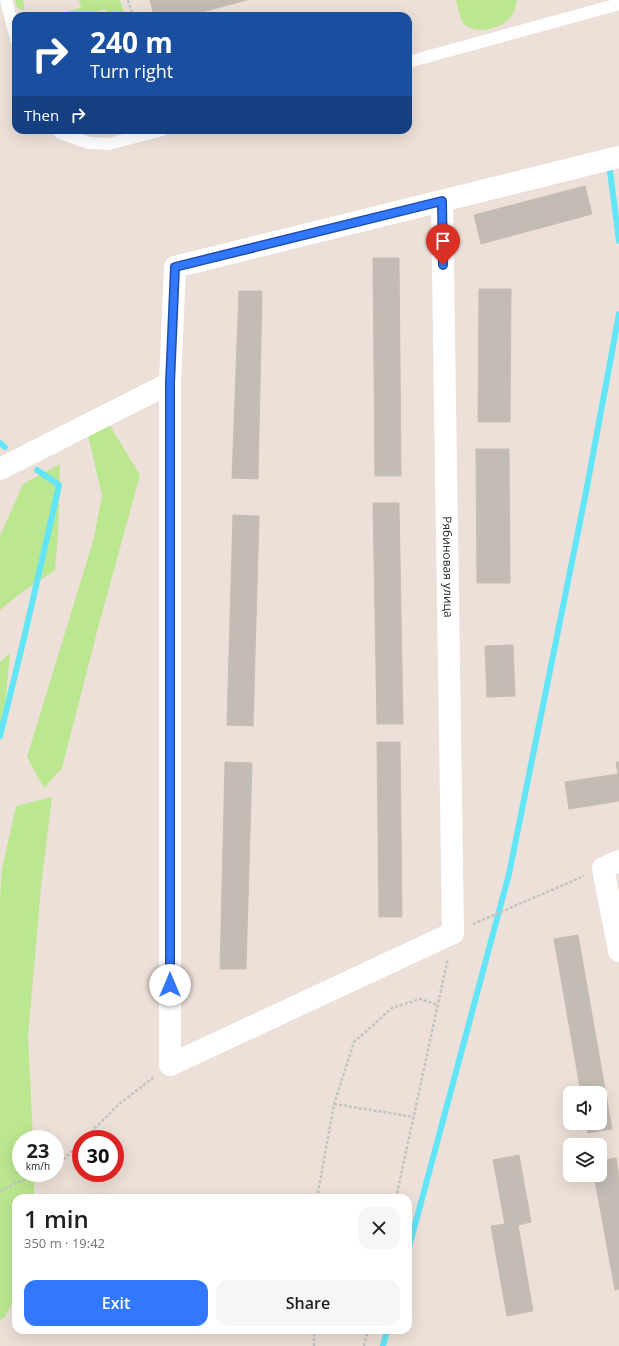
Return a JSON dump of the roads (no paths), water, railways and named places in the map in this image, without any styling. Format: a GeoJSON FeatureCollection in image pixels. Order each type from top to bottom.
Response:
{"type":"FeatureCollection","features":[{"type":"Feature","properties":{"kind":"street"},"geometry":{"type":"LineString","coordinates":[[0,468],[170,383],[175,267],[619,157]]}},
{"type":"Feature","properties":{"kind":"street","name":"Рябиновая улица"},"geometry":{"type":"LineString","coordinates":[[170,383],[170,1065],[454,933],[442,201]]}},
{"type":"Feature","properties":{"kind":"street"},"geometry":{"type":"LineString","coordinates":[[611,864],[619,951]]}},
{"type":"Feature","properties":{"kind":"lane"},"geometry":{"type":"LineString","coordinates":[[6,0],[12,23]]}},
{"type":"Feature","properties":{"kind":"lane"},"geometry":{"type":"LineString","coordinates":[[412,61],[619,4]]}},
{"type":"Feature","properties":{"kind":"lane"},"geometry":{"type":"LineString","coordinates":[[63,134],[89,143],[109,144],[147,134]]}},
{"type":"Feature","properties":{"kind":"waterway"},"geometry":{"type":"LineString","coordinates":[[610,171],[619,241]]}},
{"type":"Feature","properties":{"kind":"waterway"},"geometry":{"type":"LineString","coordinates":[[412,1236],[509,874],[586,492],[619,314]]}},
{"type":"Feature","properties":{"kind":"waterway"},"geometry":{"type":"LineString","coordinates":[[0,443],[5,447]]}},
{"type":"Feature","properties":{"kind":"waterway"},"geometry":{"type":"LineString","coordinates":[[0,736],[59,485],[37,470]]}},
{"type":"Feature","properties":{"kind":"waterway"},"geometry":{"type":"LineString","coordinates":[[383,1346],[386,1334]]}}]}
